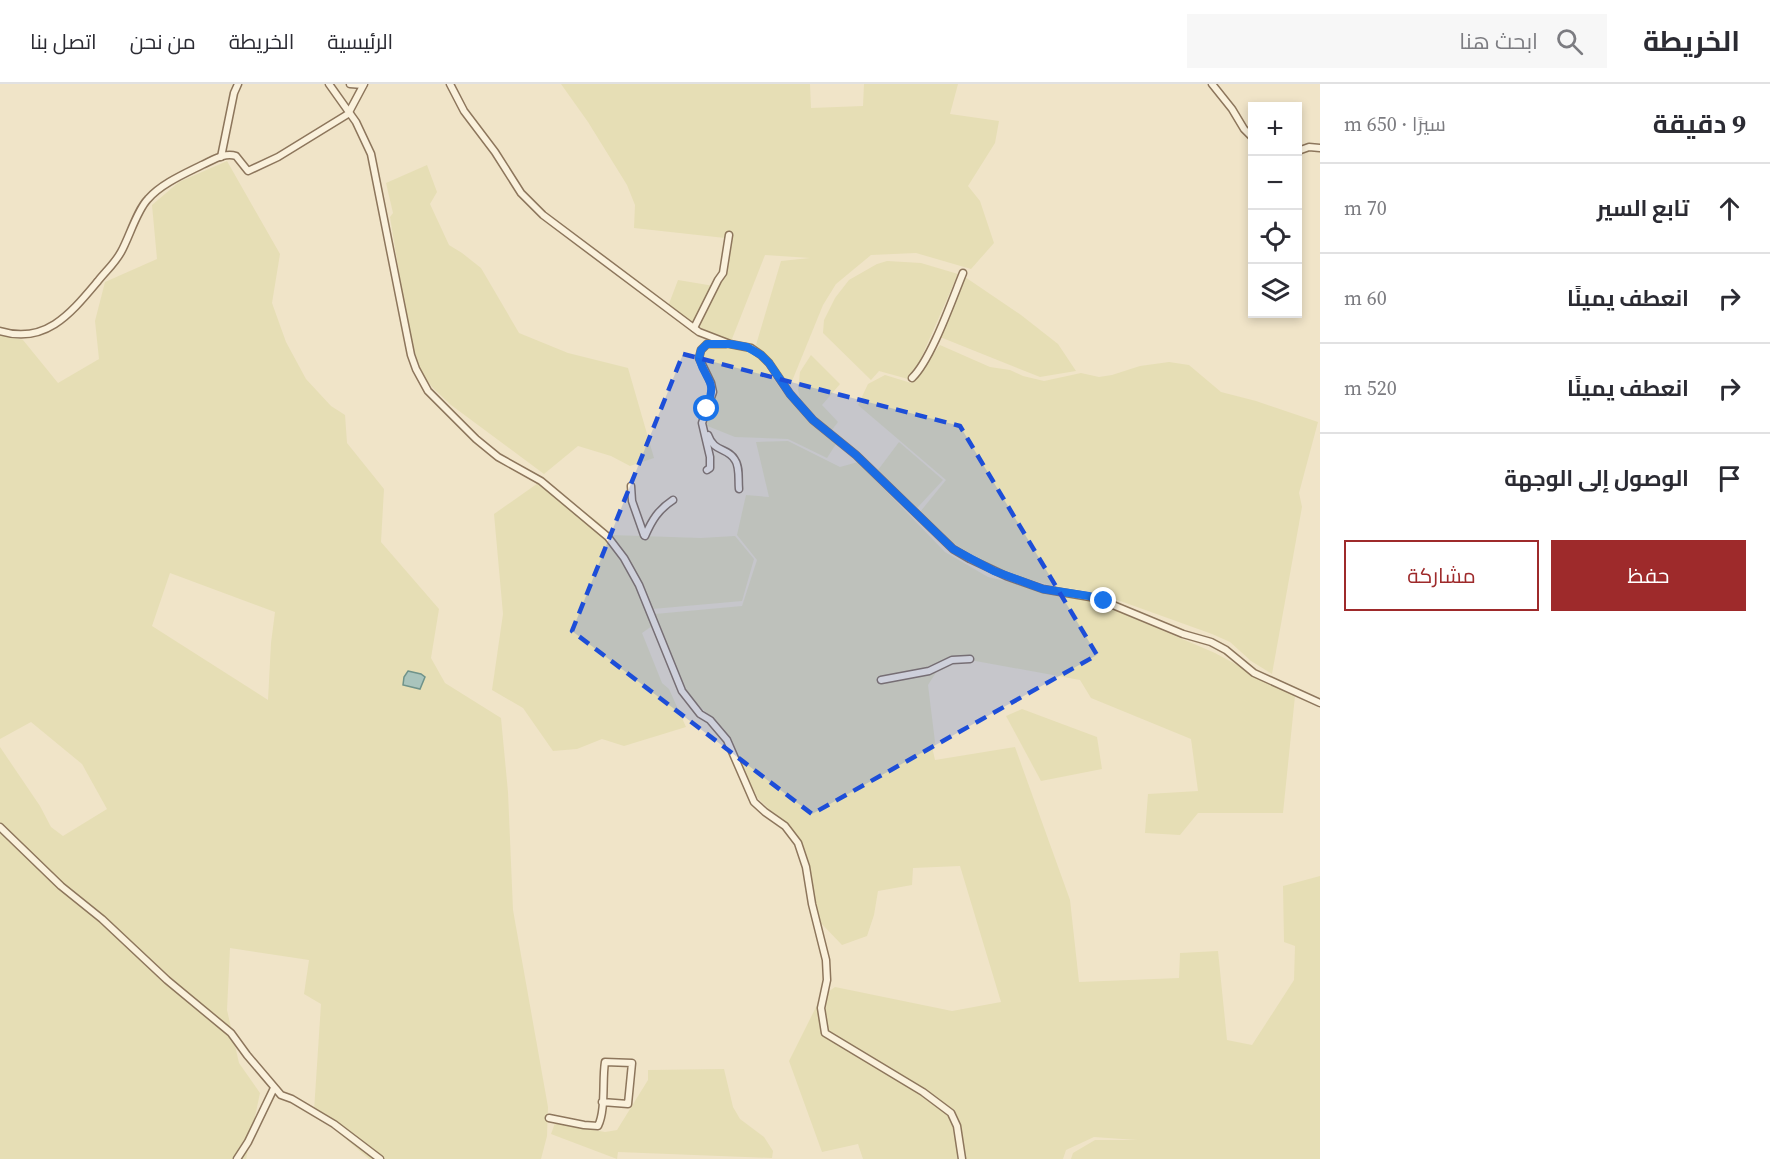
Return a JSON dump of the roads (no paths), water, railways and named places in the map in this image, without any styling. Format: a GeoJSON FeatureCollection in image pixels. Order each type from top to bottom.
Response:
{"type":"FeatureCollection","features":[{"type":"Feature","properties":{"kind":"street"},"geometry":{"type":"LineString","coordinates":[[221,157],[234,93],[238,84]]}},
{"type":"Feature","properties":{"kind":"street"},"geometry":{"type":"LineString","coordinates":[[328,84],[350,112],[371,154],[411,355],[428,391],[476,439],[498,457],[541,481],[608,537],[624,558],[639,585],[682,691],[700,714],[710,720],[727,740],[754,802],[789,830],[800,846],[826,960],[827,980],[822,1008],[825,1033],[923,1092],[951,1113],[957,1125],[962,1159]]}},
{"type":"Feature","properties":{"kind":"street"},"geometry":{"type":"LineString","coordinates":[[0,331],[20,335],[33,334],[60,320],[74,309],[115,261],[147,200],[181,176],[221,157],[234,155],[247,171],[278,157],[350,112],[364,85],[350,84]]}},
{"type":"Feature","properties":{"kind":"street"},"geometry":{"type":"LineString","coordinates":[[450,84],[464,111],[528,202],[562,231],[694,328],[707,336],[751,348],[761,355],[813,420],[856,455],[946,544],[994,571],[1043,589],[1089,596],[1211,642],[1226,650],[1254,673],[1320,703]]}},
{"type":"Feature","properties":{"kind":"street"},"geometry":{"type":"LineString","coordinates":[[1212,84],[1248,133]]}},
{"type":"Feature","properties":{"kind":"street"},"geometry":{"type":"LineString","coordinates":[[1302,150],[1309,147],[1320,148]]}},
{"type":"Feature","properties":{"kind":"street"},"geometry":{"type":"LineString","coordinates":[[694,328],[714,286],[723,273],[729,235]]}},
{"type":"Feature","properties":{"kind":"street"},"geometry":{"type":"LineString","coordinates":[[912,378],[917,374],[933,343],[963,273]]}},
{"type":"Feature","properties":{"kind":"street"},"geometry":{"type":"LineString","coordinates":[[707,470],[710,468],[710,457],[702,423],[713,392],[699,358],[701,350],[707,344],[730,344]]}},
{"type":"Feature","properties":{"kind":"street"},"geometry":{"type":"LineString","coordinates":[[704,429],[711,444],[731,455],[736,461],[740,489]]}},
{"type":"Feature","properties":{"kind":"street"},"geometry":{"type":"LineString","coordinates":[[631,486],[632,501],[644,536],[656,514],[673,500]]}},
{"type":"Feature","properties":{"kind":"street"},"geometry":{"type":"LineString","coordinates":[[881,680],[929,671],[952,660],[970,659]]}},
{"type":"Feature","properties":{"kind":"street"},"geometry":{"type":"LineString","coordinates":[[0,827],[61,886],[102,919],[168,980],[231,1033],[247,1056],[281,1095],[334,1124],[380,1159]]}},
{"type":"Feature","properties":{"kind":"street"},"geometry":{"type":"LineString","coordinates":[[549,1118],[598,1126],[601,1120],[602,1102],[606,1061],[632,1063],[628,1104],[602,1102]]}},
{"type":"Feature","properties":{"kind":"street"},"geometry":{"type":"LineString","coordinates":[[237,1159],[248,1142],[274,1088]]}},
{"type":"Feature","properties":{"kind":"water"},"geometry":{"type":"Polygon","coordinates":[[[408,671],[425,677],[420,689],[403,685],[408,671]]]}}]}
